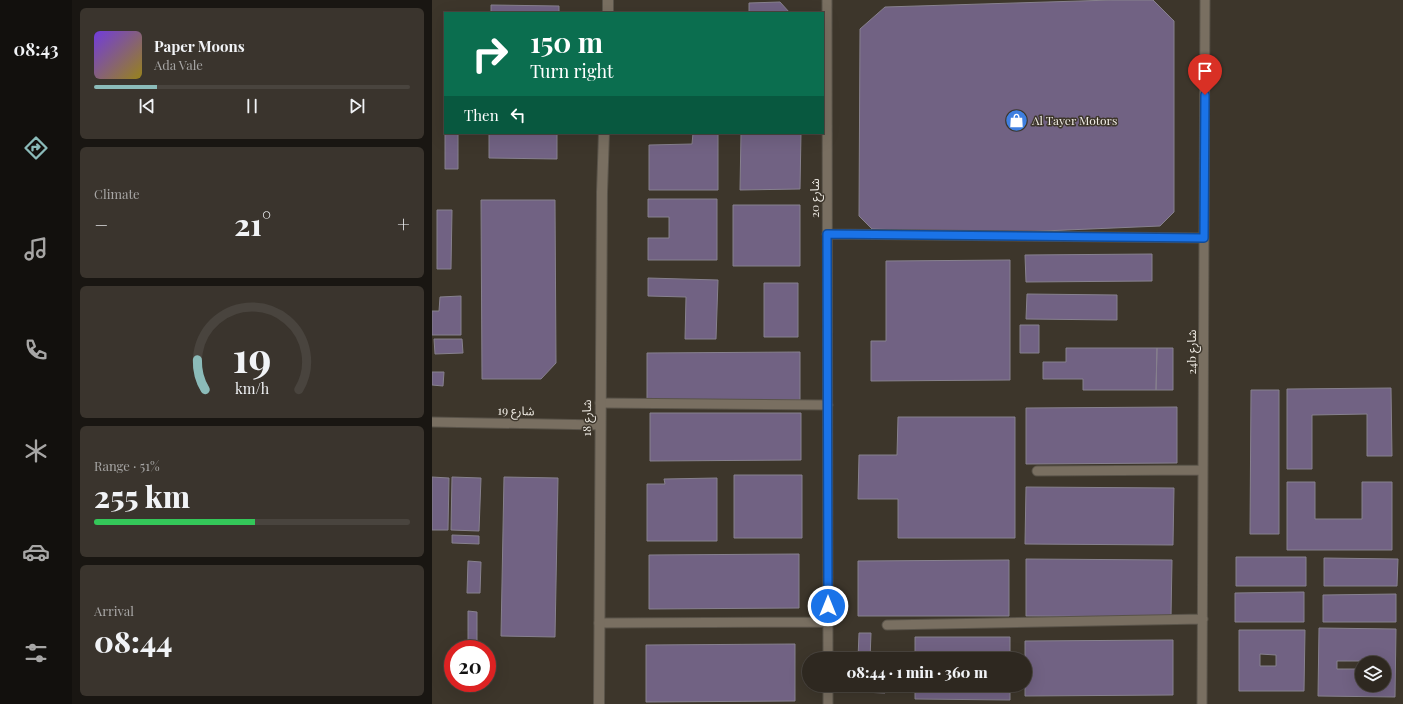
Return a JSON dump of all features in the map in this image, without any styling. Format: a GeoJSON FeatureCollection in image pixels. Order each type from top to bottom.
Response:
{"type":"FeatureCollection","features":[{"type":"Feature","properties":{"kind":"street"},"geometry":{"type":"LineString","coordinates":[[608,0],[608,12]]}},
{"type":"Feature","properties":{"kind":"street","name":"شارع 18"},"geometry":{"type":"LineString","coordinates":[[599,704],[600,403],[604,134]]}},
{"type":"Feature","properties":{"kind":"lane","name":"شارع 20"},"geometry":{"type":"LineString","coordinates":[[827,0],[828,652]]}},
{"type":"Feature","properties":{"kind":"lane","name":"24b شارع"},"geometry":{"type":"LineString","coordinates":[[1202,704],[1205,0]]}},
{"type":"Feature","properties":{"kind":"lane"},"geometry":{"type":"LineString","coordinates":[[827,234],[1204,238]]}},
{"type":"Feature","properties":{"kind":"lane"},"geometry":{"type":"LineString","coordinates":[[600,403],[828,405]]}},
{"type":"Feature","properties":{"kind":"lane","name":"شارع 19"},"geometry":{"type":"LineString","coordinates":[[432,422],[600,425]]}},
{"type":"Feature","properties":{"kind":"lane"},"geometry":{"type":"LineString","coordinates":[[1037,471],[1203,470]]}},
{"type":"Feature","properties":{"kind":"lane"},"geometry":{"type":"LineString","coordinates":[[887,625],[1203,619]]}},
{"type":"Feature","properties":{"kind":"lane"},"geometry":{"type":"LineString","coordinates":[[600,623],[828,622]]}},
{"type":"Feature","properties":{"kind":"lane"},"geometry":{"type":"LineString","coordinates":[[828,692],[828,704]]}},
{"type":"Feature","properties":{"kind":"building","name":"Al Tayer Motors"},"geometry":{"type":"Polygon","coordinates":[[[1153,0],[1174,21],[1174,212],[1160,226],[996,233],[872,229],[859,216],[860,29],[885,7],[1153,0]]]}},
{"type":"Feature","properties":{"kind":"building"},"geometry":{"type":"Polygon","coordinates":[[[780,2],[789,12],[749,12],[749,3],[780,2]]]}},
{"type":"Feature","properties":{"kind":"building"},"geometry":{"type":"Polygon","coordinates":[[[491,5],[559,6],[559,12],[491,12],[491,5]]]}},
{"type":"Feature","properties":{"kind":"building"},"geometry":{"type":"Polygon","coordinates":[[[445,134],[458,134],[458,169],[445,169],[445,134]]]}},
{"type":"Feature","properties":{"kind":"building"},"geometry":{"type":"Polygon","coordinates":[[[489,134],[557,134],[557,159],[489,158],[489,134]]]}},
{"type":"Feature","properties":{"kind":"building"},"geometry":{"type":"Polygon","coordinates":[[[693,134],[718,134],[718,190],[649,190],[649,145],[692,144],[693,134]]]}},
{"type":"Feature","properties":{"kind":"building"},"geometry":{"type":"Polygon","coordinates":[[[741,134],[801,134],[800,189],[740,190],[741,134]]]}},
{"type":"Feature","properties":{"kind":"building"},"geometry":{"type":"Polygon","coordinates":[[[648,199],[717,199],[717,260],[648,260],[648,238],[669,238],[669,217],[648,217],[648,199]]]}},
{"type":"Feature","properties":{"kind":"building"},"geometry":{"type":"Polygon","coordinates":[[[481,200],[555,200],[556,363],[541,379],[482,379],[481,200]]]}},
{"type":"Feature","properties":{"kind":"building"},"geometry":{"type":"Polygon","coordinates":[[[733,205],[800,205],[800,266],[733,266],[733,205]]]}},
{"type":"Feature","properties":{"kind":"building"},"geometry":{"type":"Polygon","coordinates":[[[437,210],[452,210],[451,269],[437,269],[437,210]]]}},
{"type":"Feature","properties":{"kind":"building"},"geometry":{"type":"Polygon","coordinates":[[[1152,254],[1152,281],[1026,282],[1025,255],[1152,254]]]}},
{"type":"Feature","properties":{"kind":"building"},"geometry":{"type":"Polygon","coordinates":[[[1010,260],[1010,380],[871,381],[871,341],[886,341],[886,261],[1010,260]]]}},
{"type":"Feature","properties":{"kind":"building"},"geometry":{"type":"Polygon","coordinates":[[[648,278],[718,280],[716,339],[685,339],[686,297],[648,296],[648,278]]]}},
{"type":"Feature","properties":{"kind":"building"},"geometry":{"type":"Polygon","coordinates":[[[764,283],[798,283],[798,337],[764,337],[764,283]]]}},
{"type":"Feature","properties":{"kind":"building"},"geometry":{"type":"Polygon","coordinates":[[[1027,294],[1117,295],[1117,320],[1026,319],[1027,294]]]}},
{"type":"Feature","properties":{"kind":"building"},"geometry":{"type":"Polygon","coordinates":[[[461,296],[461,335],[432,335],[432,311],[439,311],[440,297],[461,296]]]}},
{"type":"Feature","properties":{"kind":"building"},"geometry":{"type":"Polygon","coordinates":[[[1020,325],[1039,325],[1039,353],[1020,353],[1020,325]]]}},
{"type":"Feature","properties":{"kind":"building"},"geometry":{"type":"Polygon","coordinates":[[[434,339],[462,339],[463,353],[435,354],[434,339]]]}},
{"type":"Feature","properties":{"kind":"building"},"geometry":{"type":"Polygon","coordinates":[[[1066,348],[1157,348],[1156,390],[1083,390],[1083,379],[1043,379],[1043,362],[1066,362],[1066,348]]]}},
{"type":"Feature","properties":{"kind":"building"},"geometry":{"type":"Polygon","coordinates":[[[1157,348],[1173,348],[1173,390],[1156,390],[1157,348]]]}},
{"type":"Feature","properties":{"kind":"building"},"geometry":{"type":"Polygon","coordinates":[[[800,352],[800,400],[647,401],[647,353],[800,352]]]}},
{"type":"Feature","properties":{"kind":"building"},"geometry":{"type":"Polygon","coordinates":[[[432,372],[444,372],[443,386],[432,385],[432,372]]]}},
{"type":"Feature","properties":{"kind":"building"},"geometry":{"type":"Polygon","coordinates":[[[1391,388],[1392,456],[1367,456],[1367,414],[1312,415],[1312,469],[1287,469],[1287,389],[1391,388]]]}},
{"type":"Feature","properties":{"kind":"building"},"geometry":{"type":"Polygon","coordinates":[[[1251,390],[1279,390],[1279,534],[1250,534],[1251,390]]]}},
{"type":"Feature","properties":{"kind":"building"},"geometry":{"type":"Polygon","coordinates":[[[1177,407],[1177,463],[1026,464],[1026,408],[1177,407]]]}},
{"type":"Feature","properties":{"kind":"building"},"geometry":{"type":"Polygon","coordinates":[[[650,413],[801,413],[801,460],[650,461],[650,413]]]}},
{"type":"Feature","properties":{"kind":"building"},"geometry":{"type":"Polygon","coordinates":[[[898,417],[1015,417],[1015,538],[898,538],[898,499],[858,499],[859,455],[897,455],[898,417]]]}},
{"type":"Feature","properties":{"kind":"building"},"geometry":{"type":"Polygon","coordinates":[[[734,475],[802,475],[802,538],[734,538],[734,475]]]}},
{"type":"Feature","properties":{"kind":"building"},"geometry":{"type":"Polygon","coordinates":[[[432,477],[449,478],[448,530],[432,530],[432,477]]]}},
{"type":"Feature","properties":{"kind":"building"},"geometry":{"type":"Polygon","coordinates":[[[452,477],[481,478],[479,531],[451,530],[452,477]]]}},
{"type":"Feature","properties":{"kind":"building"},"geometry":{"type":"Polygon","coordinates":[[[504,477],[558,478],[555,637],[501,636],[504,477]]]}},
{"type":"Feature","properties":{"kind":"building"},"geometry":{"type":"Polygon","coordinates":[[[717,478],[717,541],[647,541],[647,484],[665,484],[664,479],[717,478]]]}},
{"type":"Feature","properties":{"kind":"building"},"geometry":{"type":"Polygon","coordinates":[[[1287,482],[1315,482],[1315,519],[1362,519],[1362,482],[1392,482],[1392,550],[1287,550],[1287,482]]]}},
{"type":"Feature","properties":{"kind":"building"},"geometry":{"type":"Polygon","coordinates":[[[1026,487],[1174,488],[1173,545],[1025,544],[1026,487]]]}},
{"type":"Feature","properties":{"kind":"building"},"geometry":{"type":"Polygon","coordinates":[[[452,535],[479,536],[479,544],[452,543],[452,535]]]}},
{"type":"Feature","properties":{"kind":"building"},"geometry":{"type":"Polygon","coordinates":[[[799,554],[799,608],[649,609],[649,555],[799,554]]]}},
{"type":"Feature","properties":{"kind":"building"},"geometry":{"type":"Polygon","coordinates":[[[1236,557],[1306,557],[1306,586],[1236,586],[1236,557]]]}},
{"type":"Feature","properties":{"kind":"building"},"geometry":{"type":"Polygon","coordinates":[[[1324,558],[1398,559],[1397,586],[1324,586],[1324,558]]]}},
{"type":"Feature","properties":{"kind":"building"},"geometry":{"type":"Polygon","coordinates":[[[1026,559],[1172,560],[1171,617],[1026,616],[1026,559]]]}},
{"type":"Feature","properties":{"kind":"building"},"geometry":{"type":"Polygon","coordinates":[[[1009,560],[1009,616],[858,616],[858,561],[1009,560]]]}},
{"type":"Feature","properties":{"kind":"building"},"geometry":{"type":"Polygon","coordinates":[[[468,561],[481,562],[480,593],[467,593],[468,561]]]}},
{"type":"Feature","properties":{"kind":"building"},"geometry":{"type":"Polygon","coordinates":[[[1304,592],[1304,622],[1235,622],[1235,593],[1304,592]]]}},
{"type":"Feature","properties":{"kind":"building"},"geometry":{"type":"Polygon","coordinates":[[[1396,594],[1396,622],[1323,622],[1323,595],[1396,594]]]}},
{"type":"Feature","properties":{"kind":"building"},"geometry":{"type":"Polygon","coordinates":[[[468,611],[477,612],[477,640],[468,640],[468,611]]]}},
{"type":"Feature","properties":{"kind":"building"},"geometry":{"type":"Polygon","coordinates":[[[1319,628],[1396,629],[1395,697],[1318,696],[1319,628]]]}},
{"type":"Feature","properties":{"kind":"building"},"geometry":{"type":"Polygon","coordinates":[[[1239,630],[1305,630],[1304,691],[1239,691],[1239,630]],[[1260,654],[1260,666],[1276,666],[1276,655],[1260,654]]]}},
{"type":"Feature","properties":{"kind":"building"},"geometry":{"type":"Polygon","coordinates":[[[859,633],[871,633],[870,652],[858,652],[859,633]]]}},
{"type":"Feature","properties":{"kind":"building"},"geometry":{"type":"Polygon","coordinates":[[[915,637],[1010,637],[1010,652],[915,652],[915,637]]]}},
{"type":"Feature","properties":{"kind":"building"},"geometry":{"type":"Polygon","coordinates":[[[1173,640],[1173,695],[1025,696],[1025,692],[1032,692],[1032,652],[1025,652],[1025,641],[1173,640]]]}},
{"type":"Feature","properties":{"kind":"building"},"geometry":{"type":"Polygon","coordinates":[[[795,644],[795,701],[646,702],[646,645],[795,644]]]}},
{"type":"Feature","properties":{"kind":"building"},"geometry":{"type":"Polygon","coordinates":[[[862,692],[885,692],[885,693],[862,692]]]}},
{"type":"Feature","properties":{"kind":"building"},"geometry":{"type":"Polygon","coordinates":[[[915,692],[1010,692],[1010,700],[915,699],[915,692]]]}},
{"type":"Feature","properties":{"kind":"place","name":"Al Tayer Motors"},"geometry":{"type":"Point","coordinates":[1017,121]}},
{"type":"Feature","properties":{"kind":"route"},"geometry":{"type":"LineString","coordinates":[[828,606],[827,234],[1204,238],[1205,95]]}}]}
